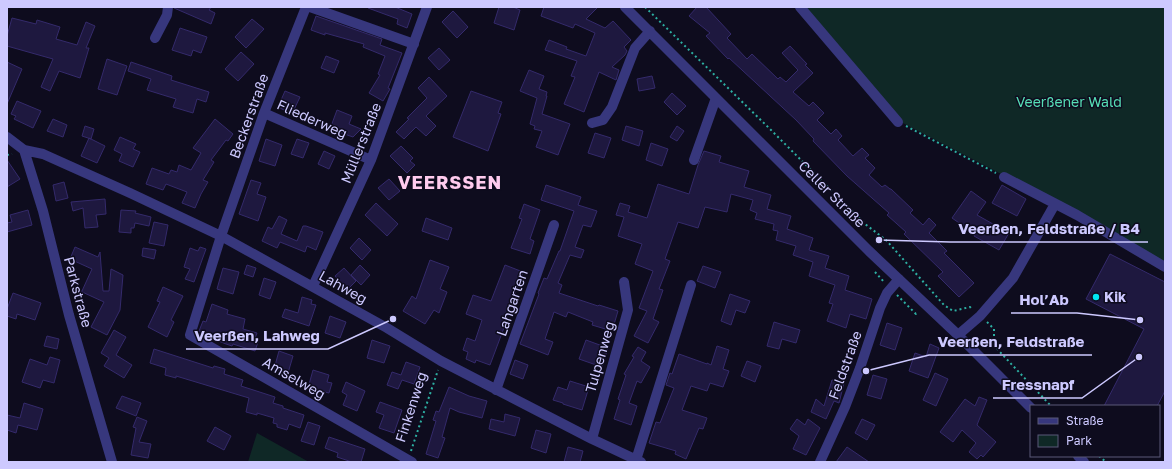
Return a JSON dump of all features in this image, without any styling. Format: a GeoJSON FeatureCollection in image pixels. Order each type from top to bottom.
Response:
{"type":"FeatureCollection","features":[{"type":"Feature","properties":{"kind":"street"},"geometry":{"type":"LineString","coordinates":[[154,38],[167,15],[168,7]]}},
{"type":"Feature","properties":{"kind":"street","name":"Beckerstraße"},"geometry":{"type":"LineString","coordinates":[[221,236],[264,113],[306,7]]}},
{"type":"Feature","properties":{"kind":"street"},"geometry":{"type":"LineString","coordinates":[[310,7],[414,44]]}},
{"type":"Feature","properties":{"kind":"street","name":"Müllerstraße"},"geometry":{"type":"LineString","coordinates":[[313,286],[371,160],[427,7]]}},
{"type":"Feature","properties":{"kind":"street","name":"Celler Straße"},"geometry":{"type":"LineString","coordinates":[[625,7],[870,251],[958,335],[1030,407]]}},
{"type":"Feature","properties":{"kind":"street"},"geometry":{"type":"LineString","coordinates":[[800,7],[898,122]]}},
{"type":"Feature","properties":{"kind":"street"},"geometry":{"type":"LineString","coordinates":[[592,123],[603,120],[612,107],[634,48],[650,31]]}},
{"type":"Feature","properties":{"kind":"street"},"geometry":{"type":"LineString","coordinates":[[694,160],[716,98]]}},
{"type":"Feature","properties":{"kind":"street","name":"Fliederweg"},"geometry":{"type":"LineString","coordinates":[[264,113],[371,160]]}},
{"type":"Feature","properties":{"kind":"street"},"geometry":{"type":"LineString","coordinates":[[7,137],[24,150]]}},
{"type":"Feature","properties":{"kind":"street","name":"Lahweg"},"geometry":{"type":"LineString","coordinates":[[24,150],[43,154],[221,236],[387,328],[441,361],[633,460]]}},
{"type":"Feature","properties":{"kind":"street","name":"Parkstraße"},"geometry":{"type":"LineString","coordinates":[[24,150],[43,211],[68,315],[112,462]]}},
{"type":"Feature","properties":{"kind":"street"},"geometry":{"type":"LineString","coordinates":[[1004,177],[1077,215],[1165,267]]}},
{"type":"Feature","properties":{"kind":"street"},"geometry":{"type":"LineString","coordinates":[[958,335],[980,316],[1013,278],[1055,204]]}},
{"type":"Feature","properties":{"kind":"street","name":"Lahgarten"},"geometry":{"type":"LineString","coordinates":[[496,390],[554,225]]}},
{"type":"Feature","properties":{"kind":"street","name":"Amselweg"},"geometry":{"type":"LineString","coordinates":[[221,236],[190,335],[409,461]]}},
{"type":"Feature","properties":{"kind":"street","name":"Feldstraße"},"geometry":{"type":"LineString","coordinates":[[820,462],[845,407],[880,308],[887,293],[900,279]]}},
{"type":"Feature","properties":{"kind":"street","name":"Tulpenweg"},"geometry":{"type":"LineString","coordinates":[[592,439],[628,310],[624,282]]}},
{"type":"Feature","properties":{"kind":"street"},"geometry":{"type":"LineString","coordinates":[[633,460],[691,285]]}},
{"type":"Feature","properties":{"kind":"path"},"geometry":{"type":"LineString","coordinates":[[645,7],[777,135],[865,224],[886,240],[944,305],[953,311],[970,307],[980,316],[994,330],[994,342],[999,350],[1050,405]]}},
{"type":"Feature","properties":{"kind":"path"},"geometry":{"type":"LineString","coordinates":[[898,122],[1004,177]]}},
{"type":"Feature","properties":{"kind":"path","name":"Finkenweg"},"geometry":{"type":"LineString","coordinates":[[409,461],[441,361]]}},
{"type":"Feature","properties":{"kind":"green space","name":"Veerßener Wald"},"geometry":{"type":"Polygon","coordinates":[[[801,7],[1165,7],[1165,266],[1078,214],[899,121],[801,7]]]}},
{"type":"Feature","properties":{"kind":"green space"},"geometry":{"type":"Polygon","coordinates":[[[257,433],[309,462],[248,462],[257,433]]]}},
{"type":"Feature","properties":{"kind":"building"},"geometry":{"type":"Polygon","coordinates":[[[174,7],[211,7],[209,10],[215,13],[211,24],[174,7]]]}},
{"type":"Feature","properties":{"kind":"building"},"geometry":{"type":"Polygon","coordinates":[[[368,7],[395,7],[412,14],[407,28],[397,24],[398,19],[368,7]]]}},
{"type":"Feature","properties":{"kind":"building"},"geometry":{"type":"Polygon","coordinates":[[[499,7],[513,7],[520,10],[514,30],[494,23],[499,7]]]}},
{"type":"Feature","properties":{"kind":"building"},"geometry":{"type":"Polygon","coordinates":[[[544,7],[598,7],[586,19],[605,28],[613,21],[631,40],[624,47],[627,51],[625,55],[612,67],[619,70],[616,80],[599,72],[584,112],[564,104],[575,77],[571,76],[577,61],[545,50],[549,40],[567,47],[566,49],[586,56],[595,33],[575,24],[573,28],[541,16],[544,7]]]}},
{"type":"Feature","properties":{"kind":"building"},"geometry":{"type":"Polygon","coordinates":[[[697,7],[706,7],[731,34],[727,38],[747,59],[752,54],[778,79],[780,77],[786,82],[798,70],[782,53],[790,46],[807,64],[805,65],[813,73],[793,92],[809,106],[813,102],[824,113],[817,120],[831,134],[836,129],[842,136],[838,140],[853,156],[862,148],[869,155],[865,158],[875,168],[869,175],[882,187],[885,185],[891,189],[913,210],[910,213],[923,225],[929,218],[936,225],[929,233],[947,251],[944,253],[974,283],[959,297],[938,276],[943,272],[904,234],[906,232],[887,215],[889,213],[847,176],[813,141],[814,139],[796,120],[729,58],[728,59],[706,36],[710,33],[689,16],[697,7]]]}},
{"type":"Feature","properties":{"kind":"building"},"geometry":{"type":"Polygon","coordinates":[[[453,11],[468,27],[457,38],[442,22],[453,11]]]}},
{"type":"Feature","properties":{"kind":"building"},"geometry":{"type":"Polygon","coordinates":[[[316,16],[382,39],[380,45],[402,53],[388,88],[390,89],[383,101],[369,93],[380,75],[378,74],[385,56],[363,47],[364,44],[325,33],[325,35],[311,30],[316,16]]]}},
{"type":"Feature","properties":{"kind":"building"},"geometry":{"type":"Polygon","coordinates":[[[12,18],[36,24],[37,20],[60,27],[56,39],[77,45],[86,22],[95,26],[86,48],[89,48],[80,78],[59,71],[50,91],[41,87],[53,59],[7,46],[7,36],[12,18]]]}},
{"type":"Feature","properties":{"kind":"building"},"geometry":{"type":"Polygon","coordinates":[[[252,19],[264,29],[246,48],[235,37],[252,19]]]}},
{"type":"Feature","properties":{"kind":"building"},"geometry":{"type":"Polygon","coordinates":[[[180,28],[207,37],[201,53],[193,50],[191,56],[172,50],[180,28]]]}},
{"type":"Feature","properties":{"kind":"building"},"geometry":{"type":"Polygon","coordinates":[[[439,48],[450,60],[439,70],[428,58],[439,48]]]}},
{"type":"Feature","properties":{"kind":"building"},"geometry":{"type":"Polygon","coordinates":[[[241,52],[254,64],[238,81],[225,69],[241,52]]]}},
{"type":"Feature","properties":{"kind":"building"},"geometry":{"type":"Polygon","coordinates":[[[326,56],[339,61],[334,73],[321,68],[326,56]]]}},
{"type":"Feature","properties":{"kind":"building"},"geometry":{"type":"Polygon","coordinates":[[[107,59],[127,66],[117,95],[98,89],[107,59]]]}},
{"type":"Feature","properties":{"kind":"building"},"geometry":{"type":"Polygon","coordinates":[[[7,62],[22,69],[7,104],[7,62]]]}},
{"type":"Feature","properties":{"kind":"building"},"geometry":{"type":"Polygon","coordinates":[[[131,62],[172,76],[171,80],[209,92],[206,102],[197,99],[193,113],[173,107],[176,99],[147,90],[151,79],[128,71],[131,62]]]}},
{"type":"Feature","properties":{"kind":"building"},"geometry":{"type":"Polygon","coordinates":[[[529,70],[544,76],[539,89],[547,92],[542,114],[570,124],[558,155],[536,147],[542,131],[534,129],[535,126],[530,124],[537,98],[520,91],[529,70]]]}},
{"type":"Feature","properties":{"kind":"building"},"geometry":{"type":"Polygon","coordinates":[[[652,76],[655,88],[639,91],[637,79],[652,76]]]}},
{"type":"Feature","properties":{"kind":"building"},"geometry":{"type":"Polygon","coordinates":[[[429,77],[447,96],[426,116],[436,126],[426,136],[416,127],[404,139],[396,132],[409,119],[407,118],[427,98],[418,88],[429,77]]]}},
{"type":"Feature","properties":{"kind":"building"},"geometry":{"type":"Polygon","coordinates":[[[285,91],[300,97],[292,114],[278,107],[285,91]]]}},
{"type":"Feature","properties":{"kind":"building"},"geometry":{"type":"Polygon","coordinates":[[[471,91],[502,102],[498,113],[501,114],[488,151],[453,137],[471,91]]]}},
{"type":"Feature","properties":{"kind":"building"},"geometry":{"type":"Polygon","coordinates":[[[672,93],[686,106],[677,115],[664,102],[672,93]]]}},
{"type":"Feature","properties":{"kind":"building"},"geometry":{"type":"Polygon","coordinates":[[[17,101],[41,111],[33,128],[14,119],[16,116],[11,114],[17,101]]]}},
{"type":"Feature","properties":{"kind":"building"},"geometry":{"type":"Polygon","coordinates":[[[337,110],[352,116],[349,124],[361,129],[353,137],[330,129],[337,110]]]}},
{"type":"Feature","properties":{"kind":"building"},"geometry":{"type":"Polygon","coordinates":[[[53,119],[67,125],[63,137],[47,131],[53,119]]]}},
{"type":"Feature","properties":{"kind":"building"},"geometry":{"type":"Polygon","coordinates":[[[215,119],[233,134],[228,141],[226,140],[211,160],[214,162],[203,180],[208,182],[195,208],[182,203],[187,192],[166,184],[163,190],[146,184],[152,168],[169,174],[171,170],[177,172],[179,165],[191,170],[201,153],[193,148],[215,119]]]}},
{"type":"Feature","properties":{"kind":"building"},"geometry":{"type":"Polygon","coordinates":[[[85,126],[94,129],[91,139],[82,136],[85,126]]]}},
{"type":"Feature","properties":{"kind":"building"},"geometry":{"type":"Polygon","coordinates":[[[626,126],[643,131],[639,146],[622,140],[626,126]]]}},
{"type":"Feature","properties":{"kind":"building"},"geometry":{"type":"Polygon","coordinates":[[[677,126],[684,131],[677,141],[670,137],[677,126]]]}},
{"type":"Feature","properties":{"kind":"building"},"geometry":{"type":"Polygon","coordinates":[[[595,133],[611,138],[604,158],[588,153],[595,133]]]}},
{"type":"Feature","properties":{"kind":"building"},"geometry":{"type":"Polygon","coordinates":[[[120,137],[136,144],[133,149],[140,152],[133,167],[119,161],[122,154],[114,150],[120,137]]]}},
{"type":"Feature","properties":{"kind":"building"},"geometry":{"type":"Polygon","coordinates":[[[89,138],[105,146],[97,163],[81,156],[89,138]]]}},
{"type":"Feature","properties":{"kind":"building"},"geometry":{"type":"Polygon","coordinates":[[[266,139],[282,145],[275,166],[259,161],[266,139]]]}},
{"type":"Feature","properties":{"kind":"building"},"geometry":{"type":"Polygon","coordinates":[[[297,139],[309,143],[303,158],[291,154],[297,139]]]}},
{"type":"Feature","properties":{"kind":"building"},"geometry":{"type":"Polygon","coordinates":[[[651,143],[668,149],[662,166],[646,160],[651,143]]]}},
{"type":"Feature","properties":{"kind":"building"},"geometry":{"type":"Polygon","coordinates":[[[401,146],[413,158],[410,161],[415,165],[407,173],[390,156],[401,146]]]}},
{"type":"Feature","properties":{"kind":"building"},"geometry":{"type":"Polygon","coordinates":[[[324,151],[335,156],[329,169],[318,164],[324,151]]]}},
{"type":"Feature","properties":{"kind":"building"},"geometry":{"type":"Polygon","coordinates":[[[704,151],[721,156],[719,162],[749,171],[744,187],[771,195],[767,209],[791,216],[787,229],[813,238],[809,250],[829,256],[825,268],[849,276],[845,290],[872,299],[866,319],[850,314],[846,328],[827,321],[833,304],[829,303],[835,285],[809,276],[813,262],[793,255],[796,246],[776,240],[778,231],[773,230],[774,224],[755,219],[757,213],[750,210],[753,200],[731,194],[727,212],[705,207],[698,228],[678,222],[665,259],[670,261],[659,289],[663,290],[653,319],[659,322],[648,343],[634,336],[647,311],[639,308],[653,271],[635,264],[642,244],[618,236],[624,217],[616,215],[620,203],[630,206],[628,212],[647,218],[658,184],[689,194],[704,151]]]}},
{"type":"Feature","properties":{"kind":"building"},"geometry":{"type":"Polygon","coordinates":[[[7,160],[20,179],[7,187],[7,160]]]}},
{"type":"Feature","properties":{"kind":"building"},"geometry":{"type":"Polygon","coordinates":[[[389,179],[400,191],[389,200],[378,188],[389,179]]]}},
{"type":"Feature","properties":{"kind":"building"},"geometry":{"type":"Polygon","coordinates":[[[251,180],[261,183],[257,194],[266,197],[258,221],[239,214],[251,180]]]}},
{"type":"Feature","properties":{"kind":"building"},"geometry":{"type":"Polygon","coordinates":[[[64,182],[68,198],[56,201],[53,185],[64,182]]]}},
{"type":"Feature","properties":{"kind":"building"},"geometry":{"type":"Polygon","coordinates":[[[546,185],[581,197],[578,205],[597,211],[591,227],[583,225],[575,247],[584,250],[581,258],[570,255],[558,283],[562,285],[559,293],[618,311],[612,331],[592,325],[593,322],[568,312],[566,317],[554,312],[545,339],[553,342],[548,355],[520,344],[544,278],[547,279],[560,251],[574,211],[541,200],[546,185]]]}},
{"type":"Feature","properties":{"kind":"building"},"geometry":{"type":"Polygon","coordinates":[[[1002,185],[1026,199],[1017,216],[992,203],[1002,185]]]}},
{"type":"Feature","properties":{"kind":"building"},"geometry":{"type":"Polygon","coordinates":[[[971,191],[986,202],[977,215],[1009,233],[999,250],[974,236],[975,234],[952,218],[971,191]]]}},
{"type":"Feature","properties":{"kind":"building"},"geometry":{"type":"Polygon","coordinates":[[[105,199],[106,214],[96,215],[98,227],[85,228],[83,208],[73,211],[71,202],[105,199]]]}},
{"type":"Feature","properties":{"kind":"building"},"geometry":{"type":"Polygon","coordinates":[[[376,203],[398,224],[387,236],[365,215],[376,203]]]}},
{"type":"Feature","properties":{"kind":"building"},"geometry":{"type":"Polygon","coordinates":[[[524,204],[540,210],[530,239],[534,241],[530,254],[511,248],[522,219],[519,218],[524,204]]]}},
{"type":"Feature","properties":{"kind":"building"},"geometry":{"type":"Polygon","coordinates":[[[28,210],[32,225],[7,232],[7,223],[12,222],[10,215],[28,210]]]}},
{"type":"Feature","properties":{"kind":"building"},"geometry":{"type":"Polygon","coordinates":[[[121,210],[136,211],[135,213],[151,217],[149,226],[135,223],[134,228],[131,228],[131,233],[119,232],[121,210]]]}},
{"type":"Feature","properties":{"kind":"building"},"geometry":{"type":"Polygon","coordinates":[[[279,216],[287,220],[281,234],[297,241],[303,226],[323,232],[316,250],[307,246],[305,252],[280,242],[277,248],[262,241],[268,227],[272,229],[279,216]]]}},
{"type":"Feature","properties":{"kind":"building"},"geometry":{"type":"Polygon","coordinates":[[[426,218],[452,228],[448,240],[422,231],[426,218]]]}},
{"type":"Feature","properties":{"kind":"building"},"geometry":{"type":"Polygon","coordinates":[[[154,222],[168,225],[164,246],[149,243],[154,222]]]}},
{"type":"Feature","properties":{"kind":"building"},"geometry":{"type":"Polygon","coordinates":[[[359,238],[371,250],[362,260],[350,248],[359,238]]]}},
{"type":"Feature","properties":{"kind":"building"},"geometry":{"type":"Polygon","coordinates":[[[75,247],[98,257],[100,252],[103,291],[109,291],[111,269],[123,275],[120,310],[107,335],[91,327],[104,302],[80,291],[82,291],[92,269],[70,259],[75,247]]]}},
{"type":"Feature","properties":{"kind":"building"},"geometry":{"type":"Polygon","coordinates":[[[200,247],[206,249],[194,282],[185,279],[190,269],[184,267],[190,248],[198,251],[200,247]]]}},
{"type":"Feature","properties":{"kind":"building"},"geometry":{"type":"Polygon","coordinates":[[[143,248],[156,250],[154,259],[142,256],[143,248]]]}},
{"type":"Feature","properties":{"kind":"building"},"geometry":{"type":"Polygon","coordinates":[[[1110,254],[1165,282],[1165,391],[1158,405],[1105,405],[1144,329],[1086,299],[1110,254]]]}},
{"type":"Feature","properties":{"kind":"building"},"geometry":{"type":"Polygon","coordinates":[[[430,260],[449,267],[440,289],[447,292],[439,313],[434,310],[425,324],[403,311],[412,296],[416,299],[430,260]]]}},
{"type":"Feature","properties":{"kind":"building"},"geometry":{"type":"Polygon","coordinates":[[[247,265],[256,268],[253,277],[244,274],[247,265]]]}},
{"type":"Feature","properties":{"kind":"building"},"geometry":{"type":"Polygon","coordinates":[[[360,265],[370,275],[361,285],[351,275],[360,265]]]}},
{"type":"Feature","properties":{"kind":"building"},"geometry":{"type":"Polygon","coordinates":[[[505,265],[523,272],[490,365],[476,360],[475,363],[466,359],[468,352],[463,350],[467,338],[475,341],[482,320],[466,314],[473,295],[491,301],[505,265]]]}},
{"type":"Feature","properties":{"kind":"building"},"geometry":{"type":"Polygon","coordinates":[[[703,266],[721,272],[715,288],[697,281],[703,266]]]}},
{"type":"Feature","properties":{"kind":"building"},"geometry":{"type":"Polygon","coordinates":[[[223,268],[239,272],[233,294],[217,289],[223,268]]]}},
{"type":"Feature","properties":{"kind":"building"},"geometry":{"type":"Polygon","coordinates":[[[344,268],[356,281],[347,290],[335,276],[344,268]]]}},
{"type":"Feature","properties":{"kind":"building"},"geometry":{"type":"Polygon","coordinates":[[[264,278],[276,282],[270,299],[259,295],[264,278]]]}},
{"type":"Feature","properties":{"kind":"building"},"geometry":{"type":"Polygon","coordinates":[[[163,287],[183,296],[171,320],[174,322],[167,337],[148,327],[160,302],[157,301],[163,287]]]}},
{"type":"Feature","properties":{"kind":"building"},"geometry":{"type":"Polygon","coordinates":[[[13,293],[41,303],[35,320],[17,314],[16,319],[7,316],[7,309],[13,293]]]}},
{"type":"Feature","properties":{"kind":"building"},"geometry":{"type":"Polygon","coordinates":[[[730,294],[750,301],[745,313],[736,310],[731,325],[721,321],[730,294]]]}},
{"type":"Feature","properties":{"kind":"building"},"geometry":{"type":"Polygon","coordinates":[[[302,297],[312,300],[311,304],[316,305],[309,326],[282,317],[285,309],[298,313],[302,297]]]}},
{"type":"Feature","properties":{"kind":"building"},"geometry":{"type":"Polygon","coordinates":[[[212,304],[228,310],[227,314],[245,319],[243,329],[257,333],[254,341],[258,342],[255,351],[233,344],[232,346],[226,344],[216,340],[217,338],[199,331],[203,321],[206,322],[212,304]]]}},
{"type":"Feature","properties":{"kind":"building"},"geometry":{"type":"Polygon","coordinates":[[[330,316],[346,322],[340,338],[325,333],[330,316]]]}},
{"type":"Feature","properties":{"kind":"building"},"geometry":{"type":"Polygon","coordinates":[[[774,322],[800,330],[796,343],[782,339],[779,349],[767,346],[774,322]]]}},
{"type":"Feature","properties":{"kind":"building"},"geometry":{"type":"Polygon","coordinates":[[[887,323],[902,328],[895,350],[880,345],[887,323]]]}},
{"type":"Feature","properties":{"kind":"building"},"geometry":{"type":"Polygon","coordinates":[[[114,330],[126,337],[116,355],[132,365],[124,378],[104,366],[109,358],[101,353],[114,330]]]}},
{"type":"Feature","properties":{"kind":"building"},"geometry":{"type":"Polygon","coordinates":[[[47,336],[59,339],[57,349],[44,346],[47,336]]]}},
{"type":"Feature","properties":{"kind":"building"},"geometry":{"type":"Polygon","coordinates":[[[372,340],[390,346],[384,363],[367,358],[372,340]]]}},
{"type":"Feature","properties":{"kind":"building"},"geometry":{"type":"Polygon","coordinates":[[[586,340],[608,348],[602,367],[579,359],[586,340]]]}},
{"type":"Feature","properties":{"kind":"building"},"geometry":{"type":"Polygon","coordinates":[[[930,344],[939,348],[928,378],[909,371],[915,353],[926,357],[930,344]]]}},
{"type":"Feature","properties":{"kind":"building"},"geometry":{"type":"Polygon","coordinates":[[[717,346],[729,350],[723,369],[729,371],[723,387],[710,383],[707,391],[691,386],[682,410],[707,418],[703,429],[699,428],[686,459],[675,454],[676,451],[649,443],[656,422],[660,423],[674,388],[666,385],[670,373],[672,374],[679,354],[711,365],[717,346]]]}},
{"type":"Feature","properties":{"kind":"building"},"geometry":{"type":"Polygon","coordinates":[[[638,347],[646,352],[641,361],[650,367],[641,383],[637,381],[629,403],[637,406],[631,425],[614,419],[620,400],[618,399],[626,375],[624,374],[638,347]]]}},
{"type":"Feature","properties":{"kind":"building"},"geometry":{"type":"Polygon","coordinates":[[[154,349],[213,368],[214,366],[225,369],[224,374],[243,380],[241,386],[275,397],[273,403],[304,415],[300,428],[289,424],[287,430],[277,427],[277,424],[273,423],[274,418],[257,413],[257,415],[246,412],[249,398],[176,376],[176,378],[165,375],[166,368],[150,363],[154,349]]]}},
{"type":"Feature","properties":{"kind":"building"},"geometry":{"type":"Polygon","coordinates":[[[279,351],[293,356],[288,373],[274,369],[279,351]]]}},
{"type":"Feature","properties":{"kind":"building"},"geometry":{"type":"Polygon","coordinates":[[[50,357],[60,360],[54,383],[43,380],[40,388],[22,382],[30,359],[47,365],[50,357]]]}},
{"type":"Feature","properties":{"kind":"building"},"geometry":{"type":"Polygon","coordinates":[[[515,360],[528,365],[523,379],[510,374],[515,360]]]}},
{"type":"Feature","properties":{"kind":"building"},"geometry":{"type":"Polygon","coordinates":[[[747,361],[761,366],[755,382],[741,376],[747,361]]]}},
{"type":"Feature","properties":{"kind":"building"},"geometry":{"type":"Polygon","coordinates":[[[406,362],[420,367],[414,384],[402,380],[398,389],[387,385],[392,372],[401,375],[406,362]]]}},
{"type":"Feature","properties":{"kind":"building"},"geometry":{"type":"Polygon","coordinates":[[[313,370],[329,375],[327,382],[332,383],[329,393],[308,388],[313,370]]]}},
{"type":"Feature","properties":{"kind":"building"},"geometry":{"type":"Polygon","coordinates":[[[935,373],[948,379],[936,406],[923,400],[935,373]]]}},
{"type":"Feature","properties":{"kind":"building"},"geometry":{"type":"Polygon","coordinates":[[[873,375],[887,379],[881,399],[867,395],[873,375]]]}},
{"type":"Feature","properties":{"kind":"building"},"geometry":{"type":"Polygon","coordinates":[[[832,380],[844,383],[839,403],[834,401],[826,419],[811,412],[816,399],[824,406],[832,380]]]}},
{"type":"Feature","properties":{"kind":"building"},"geometry":{"type":"Polygon","coordinates":[[[570,381],[589,387],[582,410],[553,400],[558,387],[567,390],[570,381]]]}},
{"type":"Feature","properties":{"kind":"building"},"geometry":{"type":"Polygon","coordinates":[[[346,382],[365,391],[357,411],[343,405],[347,395],[342,392],[346,382]]]}},
{"type":"Feature","properties":{"kind":"building"},"geometry":{"type":"Polygon","coordinates":[[[449,387],[469,396],[487,401],[482,418],[450,408],[442,437],[445,438],[438,458],[426,454],[436,421],[433,420],[436,411],[439,412],[449,387]]]}},
{"type":"Feature","properties":{"kind":"building"},"geometry":{"type":"Polygon","coordinates":[[[122,396],[141,403],[136,416],[116,408],[122,396]]]}},
{"type":"Feature","properties":{"kind":"building"},"geometry":{"type":"Polygon","coordinates":[[[979,397],[987,400],[977,425],[996,442],[983,457],[981,455],[977,459],[969,452],[976,443],[962,430],[953,442],[940,432],[965,399],[975,406],[979,397]]]}},
{"type":"Feature","properties":{"kind":"building"},"geometry":{"type":"Polygon","coordinates":[[[380,402],[402,410],[394,433],[379,428],[384,415],[376,412],[380,402]]]}},
{"type":"Feature","properties":{"kind":"building"},"geometry":{"type":"Polygon","coordinates":[[[24,403],[43,409],[37,430],[18,425],[16,433],[7,430],[7,415],[20,418],[24,403]]]}},
{"type":"Feature","properties":{"kind":"building"},"geometry":{"type":"Polygon","coordinates":[[[505,414],[520,418],[515,436],[489,429],[491,419],[504,422],[505,414]]]}},
{"type":"Feature","properties":{"kind":"building"},"geometry":{"type":"Polygon","coordinates":[[[137,417],[147,421],[139,442],[151,444],[148,458],[131,455],[136,428],[133,427],[137,417]]]}},
{"type":"Feature","properties":{"kind":"building"},"geometry":{"type":"Polygon","coordinates":[[[797,419],[805,425],[808,419],[820,428],[806,455],[793,449],[799,436],[790,429],[797,419]]]}},
{"type":"Feature","properties":{"kind":"building"},"geometry":{"type":"Polygon","coordinates":[[[862,419],[875,425],[867,440],[855,433],[862,419]]]}},
{"type":"Feature","properties":{"kind":"building"},"geometry":{"type":"Polygon","coordinates":[[[308,422],[320,426],[314,445],[301,441],[308,422]]]}},
{"type":"Feature","properties":{"kind":"building"},"geometry":{"type":"Polygon","coordinates":[[[215,427],[231,436],[224,450],[207,441],[215,427]]]}},
{"type":"Feature","properties":{"kind":"building"},"geometry":{"type":"Polygon","coordinates":[[[536,430],[551,434],[546,453],[531,448],[536,430]]]}},
{"type":"Feature","properties":{"kind":"building"},"geometry":{"type":"Polygon","coordinates":[[[329,437],[365,449],[361,462],[352,462],[337,457],[338,453],[325,448],[329,437]]]}},
{"type":"Feature","properties":{"kind":"building"},"geometry":{"type":"Polygon","coordinates":[[[568,447],[583,451],[580,462],[564,462],[568,447]]]}},
{"type":"Feature","properties":{"kind":"building"},"geometry":{"type":"Polygon","coordinates":[[[847,447],[869,462],[836,462],[847,447]]]}},
{"type":"Feature","properties":{"kind":"place","name":"Veerßen, Feldstraße / B4"},"geometry":{"type":"Point","coordinates":[879,240]}},
{"type":"Feature","properties":{"kind":"place","name":"Kik"},"geometry":{"type":"Point","coordinates":[1096,297]}},
{"type":"Feature","properties":{"kind":"place","name":"Veerßen, Lahweg"},"geometry":{"type":"Point","coordinates":[393,319]}},
{"type":"Feature","properties":{"kind":"place","name":"Hol’Ab"},"geometry":{"type":"Point","coordinates":[1140,320]}},
{"type":"Feature","properties":{"kind":"place","name":"Fressnapf"},"geometry":{"type":"Point","coordinates":[1139,357]}},
{"type":"Feature","properties":{"kind":"place","name":"Veerßen, Feldstraße"},"geometry":{"type":"Point","coordinates":[866,371]}},
{"type":"Feature","properties":{"kind":"district","name":"VEERSSEN"},"geometry":{"type":"Point","coordinates":[450,183]}}]}
